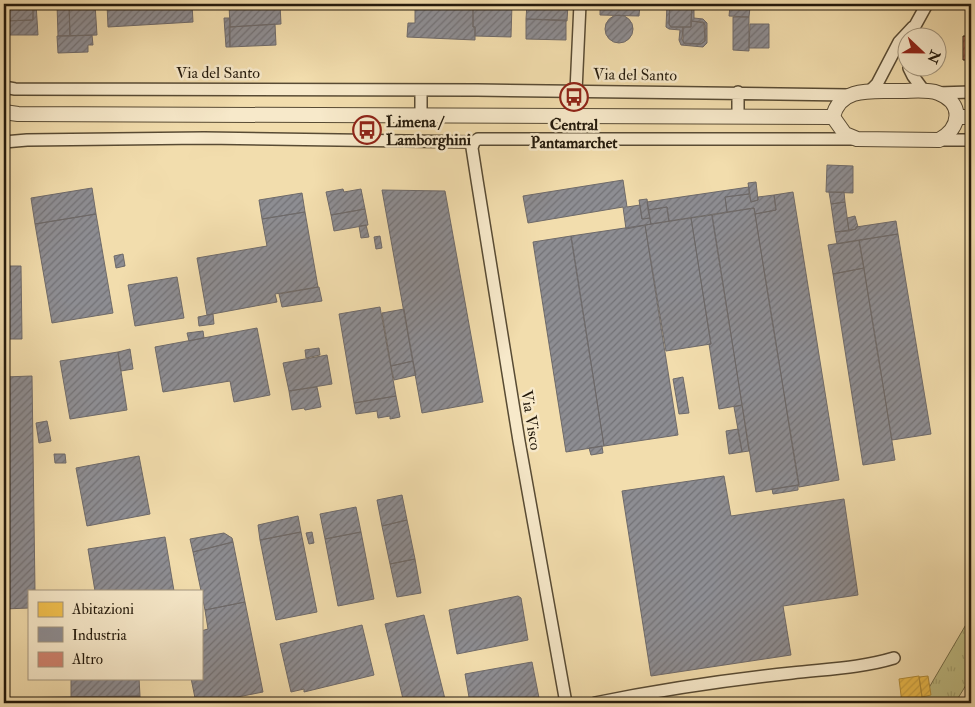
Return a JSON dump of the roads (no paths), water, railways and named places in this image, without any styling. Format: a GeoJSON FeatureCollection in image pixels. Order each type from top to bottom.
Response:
{"type":"FeatureCollection","features":[{"type":"Feature","properties":{"kind":"street"},"geometry":{"type":"LineString","coordinates":[[576,91],[580,4]]}},
{"type":"Feature","properties":{"kind":"street"},"geometry":{"type":"LineString","coordinates":[[913,28],[927,4]]}},
{"type":"Feature","properties":{"kind":"street"},"geometry":{"type":"LineString","coordinates":[[869,92],[877,84],[898,46]]}},
{"type":"Feature","properties":{"kind":"street"},"geometry":{"type":"LineString","coordinates":[[914,78],[931,92],[946,98],[964,117],[947,136],[939,140]]}},
{"type":"Feature","properties":{"kind":"street","name":"Via del Santo"},"geometry":{"type":"LineString","coordinates":[[9,88],[738,92],[848,95],[858,92],[971,92]]}},
{"type":"Feature","properties":{"kind":"street"},"geometry":{"type":"LineString","coordinates":[[421,90],[421,114]]}},
{"type":"Feature","properties":{"kind":"street"},"geometry":{"type":"LineString","coordinates":[[738,92],[738,116]]}},
{"type":"Feature","properties":{"kind":"street"},"geometry":{"type":"LineString","coordinates":[[833,116],[836,107],[848,95]]}},
{"type":"Feature","properties":{"kind":"street"},"geometry":{"type":"LineString","coordinates":[[4,112],[18,114],[833,116]]}},
{"type":"Feature","properties":{"kind":"street"},"geometry":{"type":"LineString","coordinates":[[4,116],[18,114]]}},
{"type":"Feature","properties":{"kind":"street"},"geometry":{"type":"LineString","coordinates":[[833,116],[845,134],[857,139]]}},
{"type":"Feature","properties":{"kind":"street"},"geometry":{"type":"LineString","coordinates":[[4,142],[27,140],[204,138],[474,142],[478,139],[971,140]]}},
{"type":"Feature","properties":{"kind":"street","name":"Via Visco"},"geometry":{"type":"LineString","coordinates":[[474,142],[472,148],[474,164],[519,441],[566,703]]}},
{"type":"Feature","properties":{"kind":"street"},"geometry":{"type":"LineString","coordinates":[[595,703],[627,696],[790,673],[875,664],[894,658]]}},
{"type":"Feature","properties":{"kind":"place","name":"Central Pantamarchet"},"geometry":{"type":"Point","coordinates":[574,97]}},
{"type":"Feature","properties":{"kind":"place","name":"Limena / Lamborghini"},"geometry":{"type":"Point","coordinates":[367,130]}}]}
